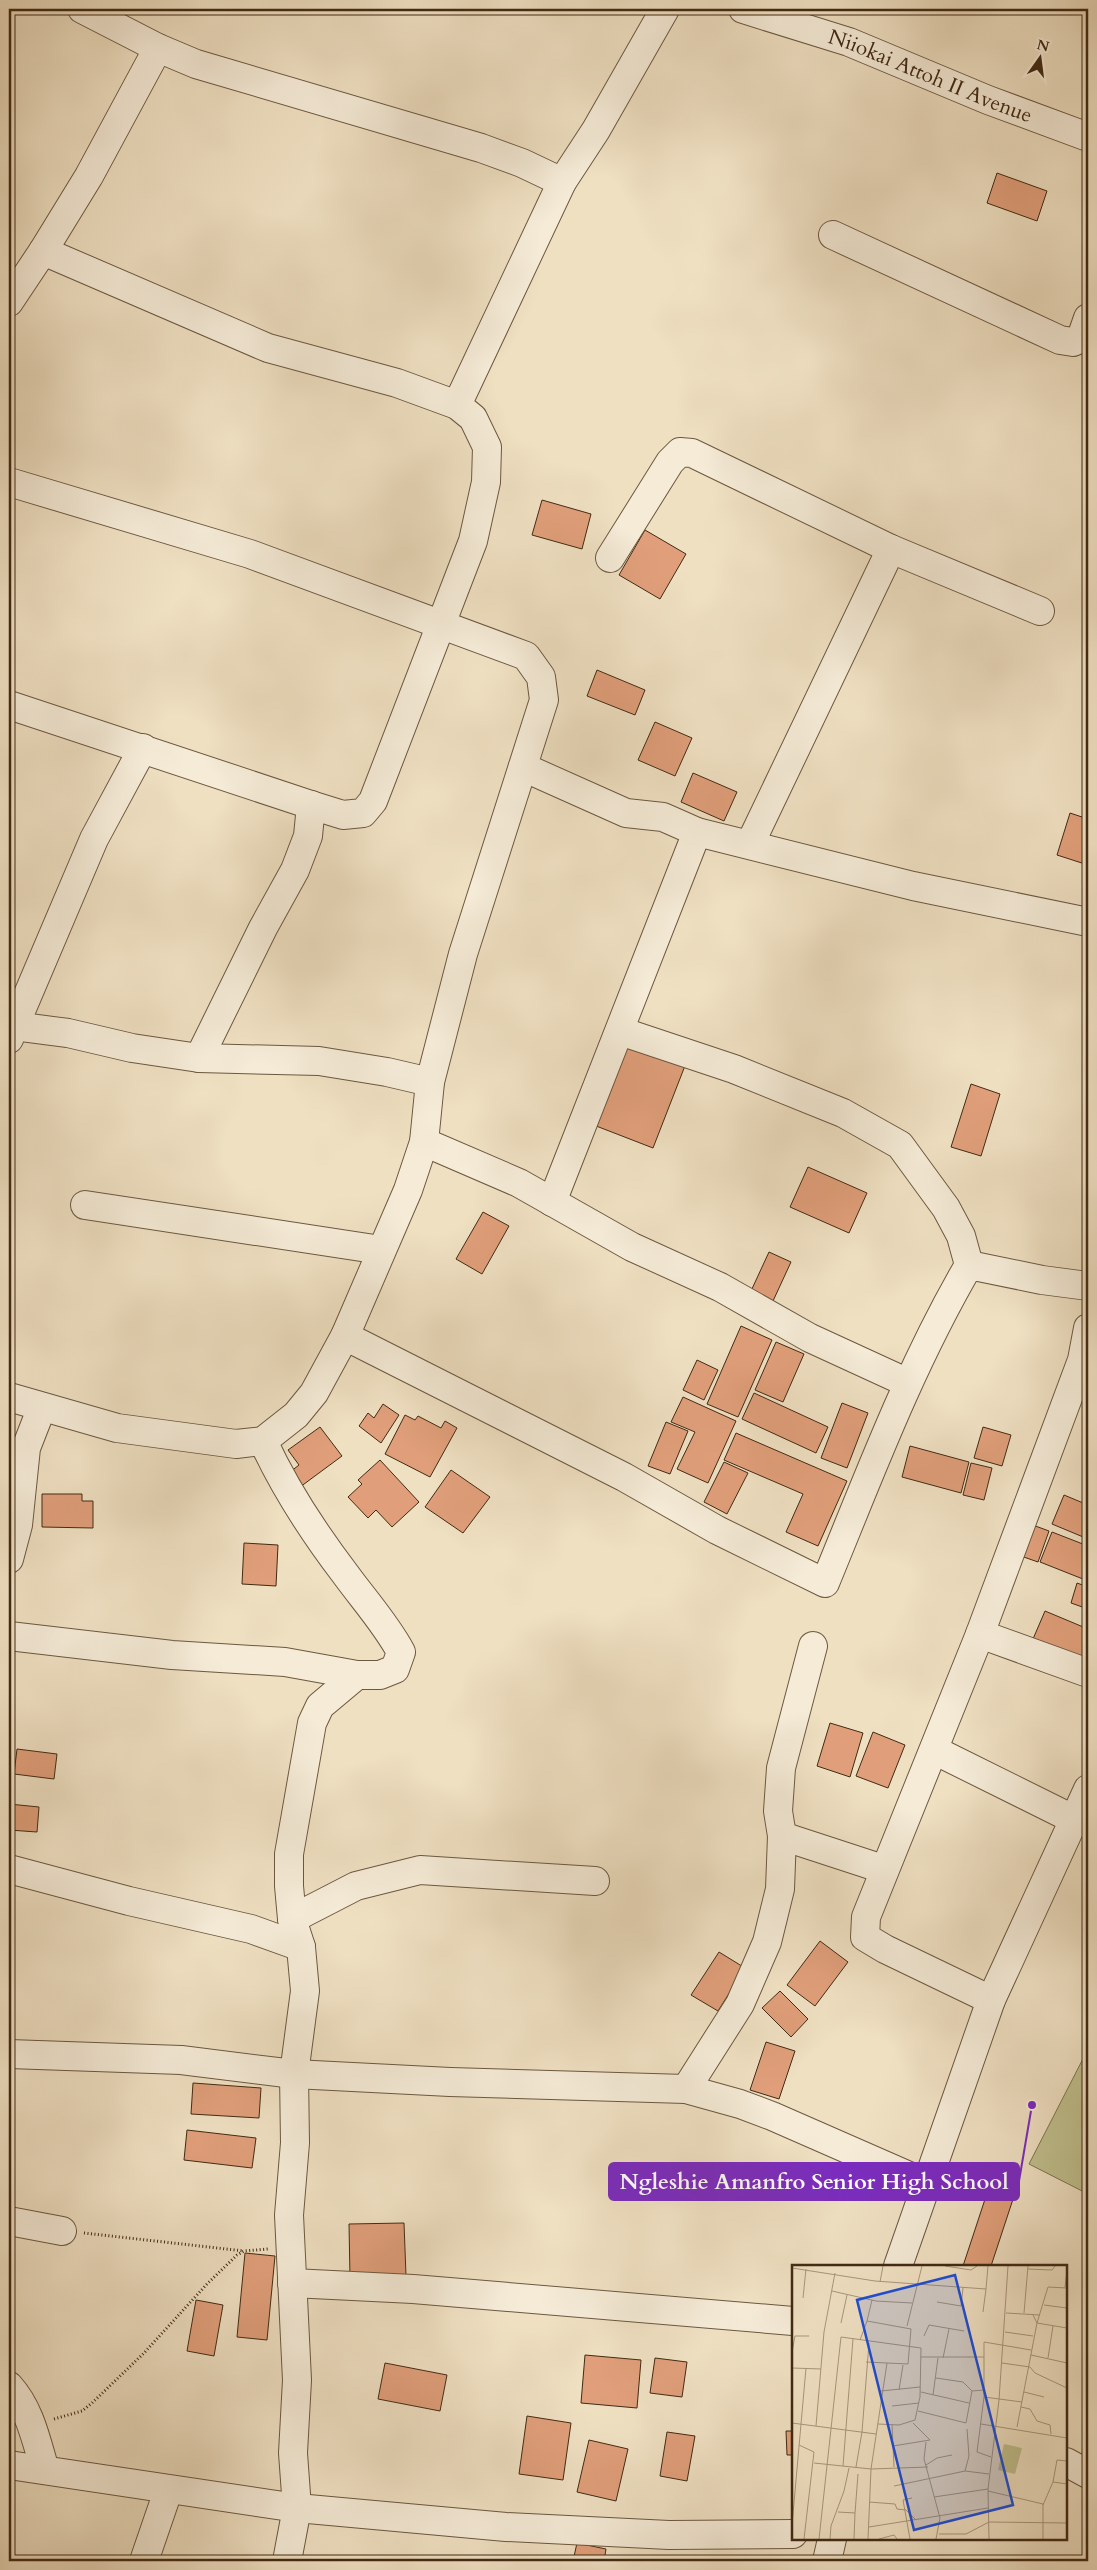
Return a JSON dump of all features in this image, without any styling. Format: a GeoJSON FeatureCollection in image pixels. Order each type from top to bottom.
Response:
{"type":"FeatureCollection","features":[{"type":"Feature","properties":{"kind":"street"},"geometry":{"type":"LineString","coordinates":[[82,9],[158,48],[196,64],[480,148],[562,182]]}},
{"type":"Feature","properties":{"kind":"street"},"geometry":{"type":"LineString","coordinates":[[457,405],[562,182],[596,130],[665,9]]}},
{"type":"Feature","properties":{"kind":"street","name":"Niiokai Attoh II Avenue"},"geometry":{"type":"LineString","coordinates":[[743,9],[849,42],[988,100],[1088,137]]}},
{"type":"Feature","properties":{"kind":"street"},"geometry":{"type":"LineString","coordinates":[[9,302],[43,251],[93,168],[158,48]]}},
{"type":"Feature","properties":{"kind":"street"},"geometry":{"type":"LineString","coordinates":[[834,235],[1060,340],[1072,342],[1081,338],[1088,318]]}},
{"type":"Feature","properties":{"kind":"street"},"geometry":{"type":"LineString","coordinates":[[9,705],[143,748],[311,806],[342,815],[363,813],[372,801],[473,541],[486,482],[487,447],[472,418],[457,405],[397,383],[268,348],[43,251]]}},
{"type":"Feature","properties":{"kind":"street"},"geometry":{"type":"LineString","coordinates":[[610,558],[670,462],[680,452],[692,453],[891,550],[1040,611]]}},
{"type":"Feature","properties":{"kind":"street"},"geometry":{"type":"LineString","coordinates":[[9,482],[250,554],[526,656],[541,677],[544,700],[464,954],[430,1082],[424,1142],[408,1190],[345,1336],[314,1393],[296,1415],[263,1442],[236,1444],[117,1428],[9,1397]]}},
{"type":"Feature","properties":{"kind":"street"},"geometry":{"type":"LineString","coordinates":[[750,844],[891,550]]}},
{"type":"Feature","properties":{"kind":"street"},"geometry":{"type":"LineString","coordinates":[[143,748],[94,839],[11,1032],[68,1032],[132,1048],[199,1058],[319,1061],[387,1072],[430,1082]]}},
{"type":"Feature","properties":{"kind":"street"},"geometry":{"type":"LineString","coordinates":[[523,767],[626,813],[663,817],[696,832],[913,886],[1088,922]]}},
{"type":"Feature","properties":{"kind":"street"},"geometry":{"type":"LineString","coordinates":[[199,1058],[263,928],[294,870],[308,836],[311,806]]}},
{"type":"Feature","properties":{"kind":"street"},"geometry":{"type":"LineString","coordinates":[[552,1202],[696,832]]}},
{"type":"Feature","properties":{"kind":"street"},"geometry":{"type":"LineString","coordinates":[[345,1336],[624,1477],[717,1530],[825,1584],[908,1383],[946,1304],[968,1265],[962,1236],[946,1208],[900,1144],[834,1109],[734,1069],[620,1031]]}},
{"type":"Feature","properties":{"kind":"street"},"geometry":{"type":"LineString","coordinates":[[424,1142],[490,1169],[632,1247],[720,1287],[810,1338],[908,1383]]}},
{"type":"Feature","properties":{"kind":"street"},"geometry":{"type":"LineString","coordinates":[[85,1205],[381,1250]]}},
{"type":"Feature","properties":{"kind":"street"},"geometry":{"type":"LineString","coordinates":[[968,1265],[1042,1280],[1088,1286]]}},
{"type":"Feature","properties":{"kind":"street"},"geometry":{"type":"LineString","coordinates":[[991,2000],[884,1949],[865,1937],[866,1917],[883,1869],[934,1750],[980,1634],[1085,1362],[1088,1328]]}},
{"type":"Feature","properties":{"kind":"street"},"geometry":{"type":"LineString","coordinates":[[9,1559],[18,1525],[26,1448],[42,1407]]}},
{"type":"Feature","properties":{"kind":"street"},"geometry":{"type":"LineString","coordinates":[[9,1636],[172,1655],[285,1662],[357,1675],[380,1675],[395,1668],[401,1652],[391,1632],[345,1575],[310,1524],[278,1473],[263,1442]]}},
{"type":"Feature","properties":{"kind":"street"},"geometry":{"type":"LineString","coordinates":[[980,1634],[1088,1673]]}},
{"type":"Feature","properties":{"kind":"street"},"geometry":{"type":"LineString","coordinates":[[686,2089],[740,2004],[766,1942],[780,1889],[782,1836],[778,1811],[781,1768],[813,1646]]}},
{"type":"Feature","properties":{"kind":"street"},"geometry":{"type":"LineString","coordinates":[[287,2561],[297,2508],[293,2453],[297,2380],[289,2216],[295,2143],[294,2074],[305,1991],[301,1947],[292,1919],[289,1854],[312,1722],[320,1706],[357,1675]]}},
{"type":"Feature","properties":{"kind":"street"},"geometry":{"type":"LineString","coordinates":[[934,1750],[1073,1819]]}},
{"type":"Feature","properties":{"kind":"street"},"geometry":{"type":"LineString","coordinates":[[898,2265],[925,2183],[991,2000],[1088,1789]]}},
{"type":"Feature","properties":{"kind":"street"},"geometry":{"type":"LineString","coordinates":[[782,1836],[883,1869]]}},
{"type":"Feature","properties":{"kind":"street"},"geometry":{"type":"LineString","coordinates":[[9,1869],[251,1929],[301,1947]]}},
{"type":"Feature","properties":{"kind":"street"},"geometry":{"type":"LineString","coordinates":[[292,1919],[356,1886],[420,1870],[595,1881]]}},
{"type":"Feature","properties":{"kind":"street"},"geometry":{"type":"LineString","coordinates":[[9,2054],[181,2060],[294,2074],[578,2088],[686,2089],[740,2104],[772,2116],[925,2183]]}},
{"type":"Feature","properties":{"kind":"street"},"geometry":{"type":"LineString","coordinates":[[9,2222],[62,2231]]}},
{"type":"Feature","properties":{"kind":"street"},"geometry":{"type":"LineString","coordinates":[[292,2283],[423,2289],[792,2321]]}},
{"type":"Feature","properties":{"kind":"street"},"geometry":{"type":"LineString","coordinates":[[9,2386],[19,2397],[32,2425],[45,2470]]}},
{"type":"Feature","properties":{"kind":"street"},"geometry":{"type":"LineString","coordinates":[[1067,2463],[1088,2474]]}},
{"type":"Feature","properties":{"kind":"street"},"geometry":{"type":"LineString","coordinates":[[9,2465],[297,2508],[516,2528],[669,2535],[792,2534]]}},
{"type":"Feature","properties":{"kind":"street"},"geometry":{"type":"LineString","coordinates":[[144,2561],[168,2490]]}},
{"type":"Feature","properties":{"kind":"path"},"geometry":{"type":"LineString","coordinates":[[62,2231],[244,2251],[290,2248]]}},
{"type":"Feature","properties":{"kind":"path"},"geometry":{"type":"LineString","coordinates":[[32,2425],[82,2411],[92,2403],[144,2353],[237,2254],[244,2251]]}},
{"type":"Feature","properties":{"kind":"green space"},"geometry":{"type":"Polygon","coordinates":[[[1088,2049],[1088,2194],[1029,2164],[1088,2049]]]}},
{"type":"Feature","properties":{"kind":"building"},"geometry":{"type":"Polygon","coordinates":[[[997,173],[1047,191],[1037,221],[987,203],[997,173]]]}},
{"type":"Feature","properties":{"kind":"building"},"geometry":{"type":"Polygon","coordinates":[[[542,500],[591,514],[582,549],[532,535],[542,500]]]}},
{"type":"Feature","properties":{"kind":"building"},"geometry":{"type":"Polygon","coordinates":[[[645,530],[686,554],[660,599],[619,575],[645,530]]]}},
{"type":"Feature","properties":{"kind":"building"},"geometry":{"type":"Polygon","coordinates":[[[597,670],[645,690],[635,715],[587,696],[597,670]]]}},
{"type":"Feature","properties":{"kind":"building"},"geometry":{"type":"Polygon","coordinates":[[[655,722],[692,738],[675,776],[638,760],[655,722]]]}},
{"type":"Feature","properties":{"kind":"building"},"geometry":{"type":"Polygon","coordinates":[[[693,773],[737,792],[724,821],[681,802],[693,773]]]}},
{"type":"Feature","properties":{"kind":"building"},"geometry":{"type":"Polygon","coordinates":[[[1070,813],[1088,819],[1088,865],[1057,855],[1070,813]]]}},
{"type":"Feature","properties":{"kind":"building"},"geometry":{"type":"Polygon","coordinates":[[[626,1035],[688,1058],[653,1148],[591,1124],[626,1035]]]}},
{"type":"Feature","properties":{"kind":"building"},"geometry":{"type":"Polygon","coordinates":[[[971,1084],[1000,1094],[981,1156],[951,1147],[971,1084]]]}},
{"type":"Feature","properties":{"kind":"building"},"geometry":{"type":"Polygon","coordinates":[[[808,1167],[867,1193],[849,1233],[790,1207],[808,1167]]]}},
{"type":"Feature","properties":{"kind":"building"},"geometry":{"type":"Polygon","coordinates":[[[483,1212],[509,1226],[482,1274],[456,1259],[483,1212]]]}},
{"type":"Feature","properties":{"kind":"building"},"geometry":{"type":"Polygon","coordinates":[[[769,1252],[791,1262],[773,1301],[751,1291],[769,1252]]]}},
{"type":"Feature","properties":{"kind":"building"},"geometry":{"type":"Polygon","coordinates":[[[741,1326],[772,1340],[738,1417],[707,1404],[741,1326]]]}},
{"type":"Feature","properties":{"kind":"building"},"geometry":{"type":"Polygon","coordinates":[[[776,1342],[804,1354],[783,1402],[755,1390],[776,1342]]]}},
{"type":"Feature","properties":{"kind":"building"},"geometry":{"type":"Polygon","coordinates":[[[697,1360],[718,1370],[704,1400],[683,1390],[697,1360]]]}},
{"type":"Feature","properties":{"kind":"building"},"geometry":{"type":"Polygon","coordinates":[[[754,1393],[828,1427],[816,1453],[742,1419],[754,1393]]]}},
{"type":"Feature","properties":{"kind":"building"},"geometry":{"type":"Polygon","coordinates":[[[683,1397],[736,1421],[708,1483],[677,1469],[695,1432],[671,1422],[683,1397]]]}},
{"type":"Feature","properties":{"kind":"building"},"geometry":{"type":"Polygon","coordinates":[[[842,1403],[868,1413],[847,1468],[821,1458],[842,1403]]]}},
{"type":"Feature","properties":{"kind":"building"},"geometry":{"type":"Polygon","coordinates":[[[383,1404],[399,1415],[381,1443],[359,1426],[368,1413],[374,1418],[383,1404]]]}},
{"type":"Feature","properties":{"kind":"building"},"geometry":{"type":"Polygon","coordinates":[[[405,1415],[415,1420],[418,1416],[441,1428],[445,1421],[457,1428],[430,1477],[385,1454],[405,1415]]]}},
{"type":"Feature","properties":{"kind":"building"},"geometry":{"type":"Polygon","coordinates":[[[666,1422],[688,1431],[670,1474],[648,1466],[666,1422]]]}},
{"type":"Feature","properties":{"kind":"building"},"geometry":{"type":"Polygon","coordinates":[[[320,1427],[342,1456],[296,1490],[285,1476],[299,1465],[288,1450],[320,1427]]]}},
{"type":"Feature","properties":{"kind":"building"},"geometry":{"type":"Polygon","coordinates":[[[983,1427],[1011,1435],[1002,1466],[974,1458],[983,1427]]]}},
{"type":"Feature","properties":{"kind":"building"},"geometry":{"type":"Polygon","coordinates":[[[736,1433],[847,1481],[818,1546],[786,1532],[803,1494],[724,1460],[736,1433]]]}},
{"type":"Feature","properties":{"kind":"building"},"geometry":{"type":"Polygon","coordinates":[[[910,1446],[969,1462],[961,1493],[902,1477],[910,1446]]]}},
{"type":"Feature","properties":{"kind":"building"},"geometry":{"type":"Polygon","coordinates":[[[380,1460],[419,1502],[392,1527],[376,1510],[368,1518],[348,1497],[362,1484],[358,1480],[380,1460]]]}},
{"type":"Feature","properties":{"kind":"building"},"geometry":{"type":"Polygon","coordinates":[[[724,1462],[748,1473],[727,1514],[704,1502],[724,1462]]]}},
{"type":"Feature","properties":{"kind":"building"},"geometry":{"type":"Polygon","coordinates":[[[971,1463],[992,1468],[984,1500],[963,1495],[971,1463]]]}},
{"type":"Feature","properties":{"kind":"building"},"geometry":{"type":"Polygon","coordinates":[[[451,1470],[490,1497],[463,1533],[425,1507],[451,1470]]]}},
{"type":"Feature","properties":{"kind":"building"},"geometry":{"type":"Polygon","coordinates":[[[42,1494],[82,1494],[82,1501],[93,1501],[93,1528],[42,1527],[42,1494]]]}},
{"type":"Feature","properties":{"kind":"building"},"geometry":{"type":"Polygon","coordinates":[[[1064,1495],[1088,1505],[1088,1539],[1052,1524],[1064,1495]]]}},
{"type":"Feature","properties":{"kind":"building"},"geometry":{"type":"Polygon","coordinates":[[[1030,1524],[1049,1531],[1038,1562],[1018,1555],[1030,1524]]]}},
{"type":"Feature","properties":{"kind":"building"},"geometry":{"type":"Polygon","coordinates":[[[1052,1532],[1088,1546],[1088,1581],[1040,1562],[1052,1532]]]}},
{"type":"Feature","properties":{"kind":"building"},"geometry":{"type":"Polygon","coordinates":[[[244,1543],[278,1545],[276,1586],[242,1584],[244,1543]]]}},
{"type":"Feature","properties":{"kind":"building"},"geometry":{"type":"Polygon","coordinates":[[[1077,1583],[1088,1587],[1088,1609],[1071,1603],[1077,1583]]]}},
{"type":"Feature","properties":{"kind":"building"},"geometry":{"type":"Polygon","coordinates":[[[1045,1611],[1088,1629],[1088,1649],[1084,1660],[1033,1639],[1045,1611]]]}},
{"type":"Feature","properties":{"kind":"building"},"geometry":{"type":"Polygon","coordinates":[[[830,1723],[863,1733],[850,1777],[817,1766],[830,1723]]]}},
{"type":"Feature","properties":{"kind":"building"},"geometry":{"type":"Polygon","coordinates":[[[873,1732],[905,1745],[888,1788],[856,1776],[873,1732]]]}},
{"type":"Feature","properties":{"kind":"building"},"geometry":{"type":"Polygon","coordinates":[[[17,1749],[57,1754],[54,1779],[14,1774],[17,1749]]]}},
{"type":"Feature","properties":{"kind":"building"},"geometry":{"type":"Polygon","coordinates":[[[9,1804],[39,1807],[37,1832],[9,1830],[9,1804]]]}},
{"type":"Feature","properties":{"kind":"building"},"geometry":{"type":"Polygon","coordinates":[[[820,1941],[848,1962],[815,2006],[787,1985],[820,1941]]]}},
{"type":"Feature","properties":{"kind":"building"},"geometry":{"type":"Polygon","coordinates":[[[719,1952],[745,1968],[718,2011],[691,1995],[719,1952]]]}},
{"type":"Feature","properties":{"kind":"building"},"geometry":{"type":"Polygon","coordinates":[[[780,1991],[808,2019],[791,2037],[762,2008],[780,1991]]]}},
{"type":"Feature","properties":{"kind":"building"},"geometry":{"type":"Polygon","coordinates":[[[766,2042],[795,2051],[779,2099],[750,2090],[766,2042]]]}},
{"type":"Feature","properties":{"kind":"building"},"geometry":{"type":"Polygon","coordinates":[[[193,2083],[261,2088],[259,2118],[191,2114],[193,2083]]]}},
{"type":"Feature","properties":{"kind":"building"},"geometry":{"type":"Polygon","coordinates":[[[187,2130],[256,2138],[252,2168],[184,2160],[187,2130]]]}},
{"type":"Feature","properties":{"kind":"building"},"geometry":{"type":"Polygon","coordinates":[[[993,2175],[1018,2184],[991,2265],[963,2265],[993,2175]]]}},
{"type":"Feature","properties":{"kind":"building"},"geometry":{"type":"Polygon","coordinates":[[[404,2223],[406,2276],[350,2278],[349,2224],[404,2223]]]}},
{"type":"Feature","properties":{"kind":"building"},"geometry":{"type":"Polygon","coordinates":[[[245,2253],[275,2256],[267,2340],[237,2337],[245,2253]]]}},
{"type":"Feature","properties":{"kind":"building"},"geometry":{"type":"Polygon","coordinates":[[[196,2300],[223,2305],[214,2356],[187,2351],[196,2300]]]}},
{"type":"Feature","properties":{"kind":"building"},"geometry":{"type":"Polygon","coordinates":[[[585,2355],[641,2360],[637,2408],[581,2403],[585,2355]]]}},
{"type":"Feature","properties":{"kind":"building"},"geometry":{"type":"Polygon","coordinates":[[[655,2358],[687,2362],[682,2397],[650,2393],[655,2358]]]}},
{"type":"Feature","properties":{"kind":"building"},"geometry":{"type":"Polygon","coordinates":[[[385,2363],[447,2375],[440,2411],[378,2399],[385,2363]]]}},
{"type":"Feature","properties":{"kind":"building"},"geometry":{"type":"Polygon","coordinates":[[[527,2416],[571,2423],[563,2480],[519,2474],[527,2416]]]}},
{"type":"Feature","properties":{"kind":"building"},"geometry":{"type":"Polygon","coordinates":[[[786,2431],[792,2431],[792,2455],[787,2455],[786,2431]]]}},
{"type":"Feature","properties":{"kind":"building"},"geometry":{"type":"Polygon","coordinates":[[[667,2432],[695,2436],[687,2481],[660,2476],[667,2432]]]}},
{"type":"Feature","properties":{"kind":"building"},"geometry":{"type":"Polygon","coordinates":[[[589,2440],[628,2449],[616,2501],[577,2492],[589,2440]]]}},
{"type":"Feature","properties":{"kind":"building"},"geometry":{"type":"Polygon","coordinates":[[[577,2543],[606,2549],[604,2561],[573,2561],[577,2543]]]}},
{"type":"Feature","properties":{"kind":"place","name":"Ngleshie Amanfro Senior High School"},"geometry":{"type":"Point","coordinates":[1032,2105]}}]}
